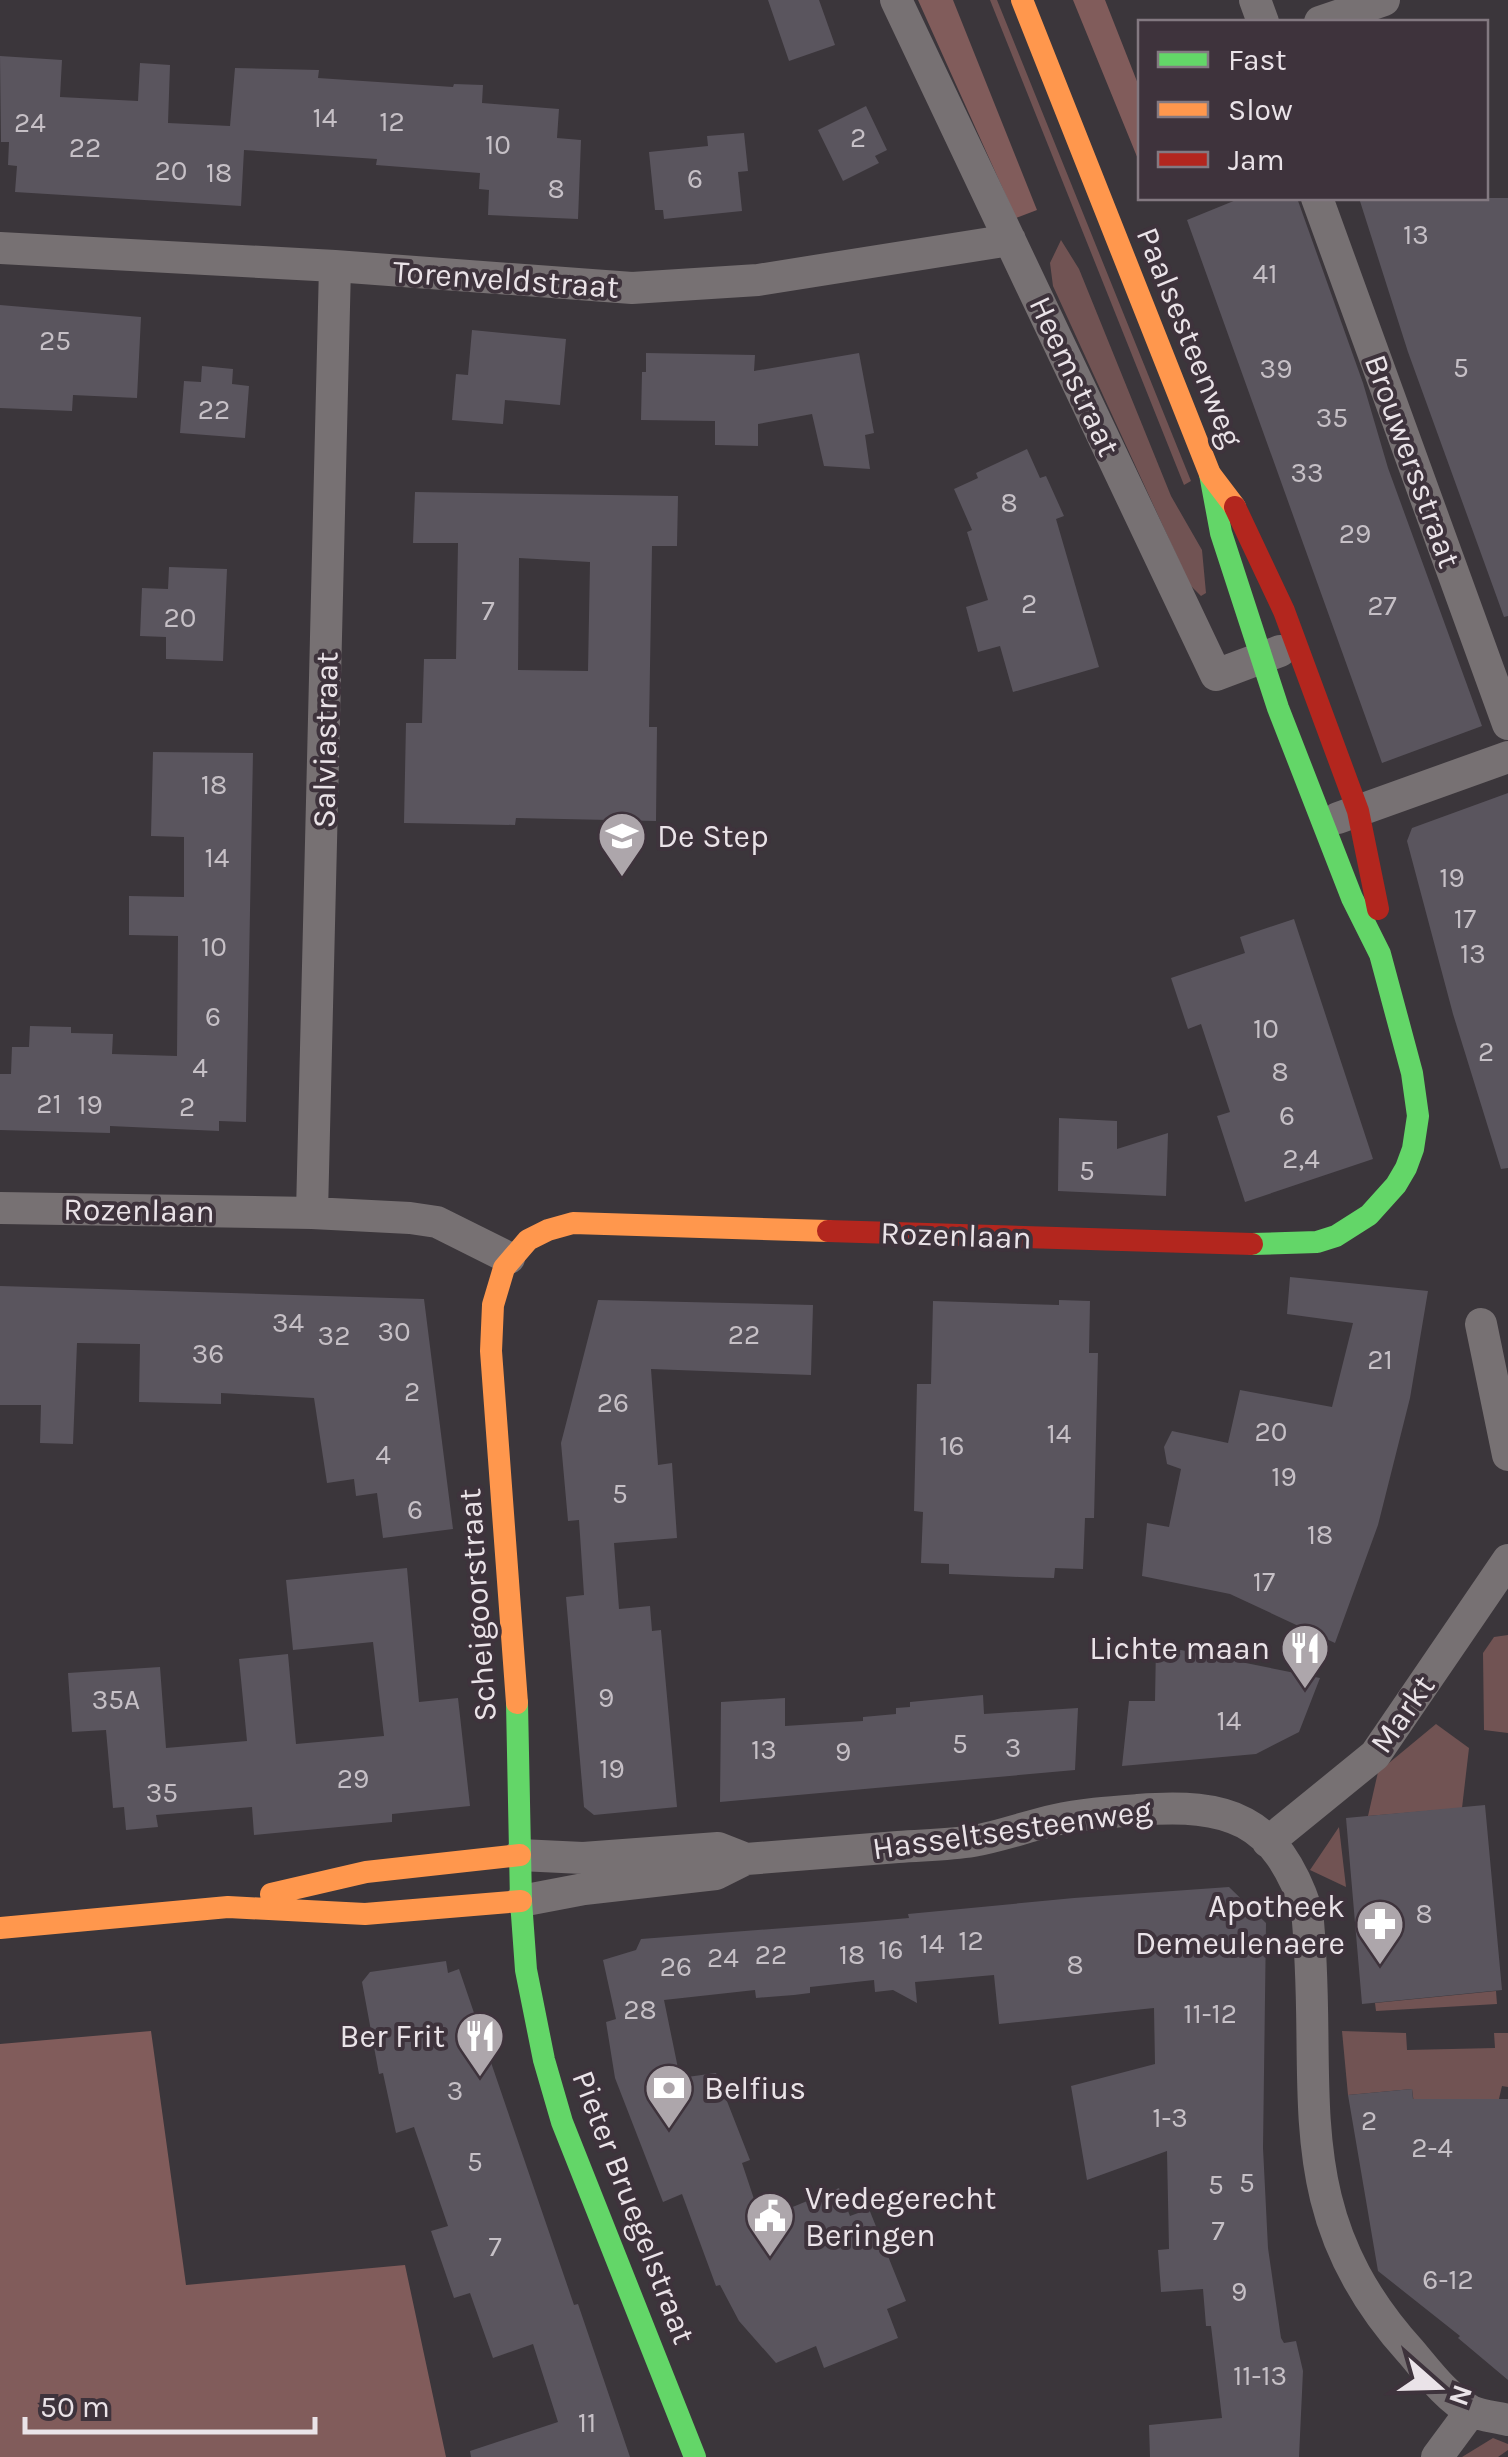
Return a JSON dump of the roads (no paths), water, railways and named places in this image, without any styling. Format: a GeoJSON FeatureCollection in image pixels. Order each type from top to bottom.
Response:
{"type":"FeatureCollection","features":[{"type":"Feature","properties":{"kind":"street","name":"Heemstraat"},"geometry":{"type":"LineString","coordinates":[[896,0],[1216,675],[1296,645]]}},
{"type":"Feature","properties":{"kind":"street","name":"Paalsesteenweg"},"geometry":{"type":"LineString","coordinates":[[1022,0],[1210,474],[1234,506],[1284,612],[1358,811],[1378,910],[1376,941]]}},
{"type":"Feature","properties":{"kind":"street"},"geometry":{"type":"LineString","coordinates":[[1326,20],[1384,0]]}},
{"type":"Feature","properties":{"kind":"street","name":"Brouwersstraat"},"geometry":{"type":"LineString","coordinates":[[1318,200],[1508,724]]}},
{"type":"Feature","properties":{"kind":"street","name":"Torenveldstraat"},"geometry":{"type":"LineString","coordinates":[[0,248],[335,266],[632,288],[758,280],[1010,240]]}},
{"type":"Feature","properties":{"kind":"street","name":"Salviastraat"},"geometry":{"type":"LineString","coordinates":[[312,1213],[335,266]]}},
{"type":"Feature","properties":{"kind":"street","name":"Paalsesteenweg"},"geometry":{"type":"LineString","coordinates":[[1210,474],[1212,507],[1258,660],[1321,824],[1359,914],[1376,941],[1417,1102],[1414,1146],[1394,1188]]}},
{"type":"Feature","properties":{"kind":"street"},"geometry":{"type":"LineString","coordinates":[[1321,824],[1508,757]]}},
{"type":"Feature","properties":{"kind":"street","name":"Rozenlaan"},"geometry":{"type":"LineString","coordinates":[[0,1208],[312,1213],[437,1222],[509,1258],[530,1238],[573,1223],[1252,1245],[1314,1243],[1359,1224],[1394,1188]]}},
{"type":"Feature","properties":{"kind":"street","name":"Scheigoorstraat"},"geometry":{"type":"LineString","coordinates":[[509,1258],[495,1282],[490,1306],[517,1704],[520,1855]]}},
{"type":"Feature","properties":{"kind":"street"},"geometry":{"type":"LineString","coordinates":[[1481,1324],[1508,1455]]}},
{"type":"Feature","properties":{"kind":"street","name":"Markt"},"geometry":{"type":"LineString","coordinates":[[1268,1842],[1375,1755],[1508,1560]]}},
{"type":"Feature","properties":{"kind":"street","name":"Hasseltsesteenweg"},"geometry":{"type":"LineString","coordinates":[[0,1928],[228,1907],[366,1914],[521,1901],[584,1889],[716,1874],[746,1859],[973,1841],[1060,1818],[1185,1806],[1211,1808],[1232,1816],[1268,1842]]}},
{"type":"Feature","properties":{"kind":"street"},"geometry":{"type":"LineString","coordinates":[[1268,1842],[1298,1885],[1307,1911],[1314,2138],[1321,2188],[1337,2242],[1384,2322],[1443,2388],[1472,2411],[1508,2420]]}},
{"type":"Feature","properties":{"kind":"street","name":"Hasseltsesteenweg"},"geometry":{"type":"LineString","coordinates":[[228,1907],[366,1872],[520,1855],[583,1858],[718,1848],[746,1859]]}},
{"type":"Feature","properties":{"kind":"street","name":"Pieter Bruegelstraat"},"geometry":{"type":"LineString","coordinates":[[520,1855],[526,1970],[544,2060],[562,2122],[695,2457]]}},
{"type":"Feature","properties":{"kind":"street"},"geometry":{"type":"LineString","coordinates":[[1437,2457],[1472,2411]]}},
{"type":"Feature","properties":{"kind":"place","name":"De Step"},"geometry":{"type":"Point","coordinates":[622,878]}},
{"type":"Feature","properties":{"kind":"place","name":"Lichte maan"},"geometry":{"type":"Point","coordinates":[1305,1690]}},
{"type":"Feature","properties":{"kind":"place","name":"Apotheek Demeulenaere"},"geometry":{"type":"Point","coordinates":[1380,1966]}},
{"type":"Feature","properties":{"kind":"place","name":"Ber Frit"},"geometry":{"type":"Point","coordinates":[480,2078]}},
{"type":"Feature","properties":{"kind":"place","name":"Belfius"},"geometry":{"type":"Point","coordinates":[669,2130]}},
{"type":"Feature","properties":{"kind":"place","name":"Vredegerecht Beringen"},"geometry":{"type":"Point","coordinates":[770,2258]}}]}
